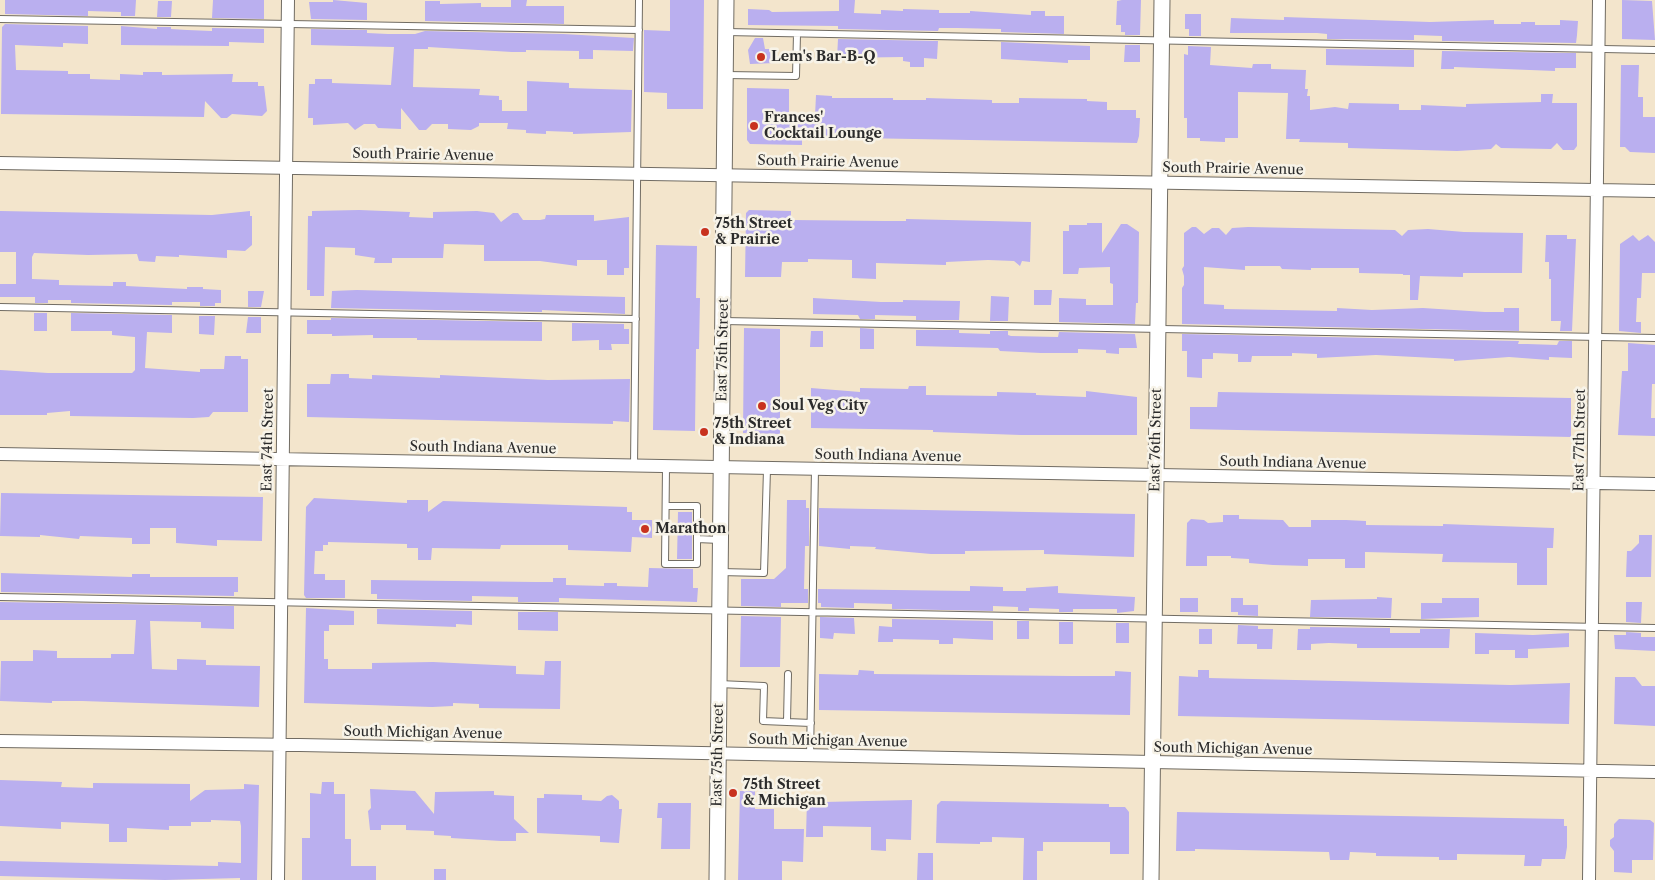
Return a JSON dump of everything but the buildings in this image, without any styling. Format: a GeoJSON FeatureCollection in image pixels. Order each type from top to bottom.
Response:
{"type":"FeatureCollection","features":[{"type":"Feature","properties":{"kind":"street","name":"East 74th Street"},"geometry":{"type":"LineString","coordinates":[[278,880],[288,0]]}},
{"type":"Feature","properties":{"kind":"street","name":"East 75th Street"},"geometry":{"type":"LineString","coordinates":[[717,880],[726,0]]}},
{"type":"Feature","properties":{"kind":"street","name":"East 76th Street"},"geometry":{"type":"LineString","coordinates":[[1151,880],[1162,0]]}},
{"type":"Feature","properties":{"kind":"street","name":"East 77th Street"},"geometry":{"type":"LineString","coordinates":[[1589,880],[1599,0]]}},
{"type":"Feature","properties":{"kind":"street","name":"South Prairie Avenue"},"geometry":{"type":"LineString","coordinates":[[0,163],[1655,191]]}},
{"type":"Feature","properties":{"kind":"street","name":"South Indiana Avenue"},"geometry":{"type":"LineString","coordinates":[[0,454],[1655,484]]}},
{"type":"Feature","properties":{"kind":"street","name":"South Michigan Avenue"},"geometry":{"type":"LineString","coordinates":[[0,741],[280,744],[1655,772]]}},
{"type":"Feature","properties":{"kind":"lane"},"geometry":{"type":"LineString","coordinates":[[634,466],[639,0]]}},
{"type":"Feature","properties":{"kind":"lane"},"geometry":{"type":"LineString","coordinates":[[0,19],[639,30]]}},
{"type":"Feature","properties":{"kind":"lane"},"geometry":{"type":"LineString","coordinates":[[726,32],[1655,50]]}},
{"type":"Feature","properties":{"kind":"lane"},"geometry":{"type":"LineString","coordinates":[[726,75],[796,76],[797,34]]}},
{"type":"Feature","properties":{"kind":"lane"},"geometry":{"type":"LineString","coordinates":[[0,307],[636,318]]}},
{"type":"Feature","properties":{"kind":"lane"},"geometry":{"type":"LineString","coordinates":[[723,321],[1655,338]]}},
{"type":"Feature","properties":{"kind":"lane"},"geometry":{"type":"LineString","coordinates":[[666,467],[665,564],[697,564],[697,506],[666,506]]}},
{"type":"Feature","properties":{"kind":"lane"},"geometry":{"type":"LineString","coordinates":[[720,572],[764,572],[767,469]]}},
{"type":"Feature","properties":{"kind":"lane"},"geometry":{"type":"LineString","coordinates":[[810,756],[815,469]]}},
{"type":"Feature","properties":{"kind":"lane"},"geometry":{"type":"LineString","coordinates":[[697,539],[721,540]]}},
{"type":"Feature","properties":{"kind":"lane"},"geometry":{"type":"LineString","coordinates":[[0,597],[1655,628]]}},
{"type":"Feature","properties":{"kind":"lane"},"geometry":{"type":"LineString","coordinates":[[787,722],[788,674]]}},
{"type":"Feature","properties":{"kind":"lane"},"geometry":{"type":"LineString","coordinates":[[719,684],[764,686],[763,721],[811,722]]}},
{"type":"Feature","properties":{"kind":"place","name":"Lem's Bar-B-Q"},"geometry":{"type":"Point","coordinates":[761,57]}},
{"type":"Feature","properties":{"kind":"place","name":"Frances' Cocktail Lounge"},"geometry":{"type":"Point","coordinates":[754,126]}},
{"type":"Feature","properties":{"kind":"place","name":"75th Street & Prairie"},"geometry":{"type":"Point","coordinates":[705,232]}},
{"type":"Feature","properties":{"kind":"place","name":"Soul Veg City"},"geometry":{"type":"Point","coordinates":[762,406]}},
{"type":"Feature","properties":{"kind":"place","name":"75th Street & Indiana"},"geometry":{"type":"Point","coordinates":[704,432]}},
{"type":"Feature","properties":{"kind":"place","name":"Marathon"},"geometry":{"type":"Point","coordinates":[645,529]}},
{"type":"Feature","properties":{"kind":"place","name":"75th Street & Michigan"},"geometry":{"type":"Point","coordinates":[733,793]}}]}
